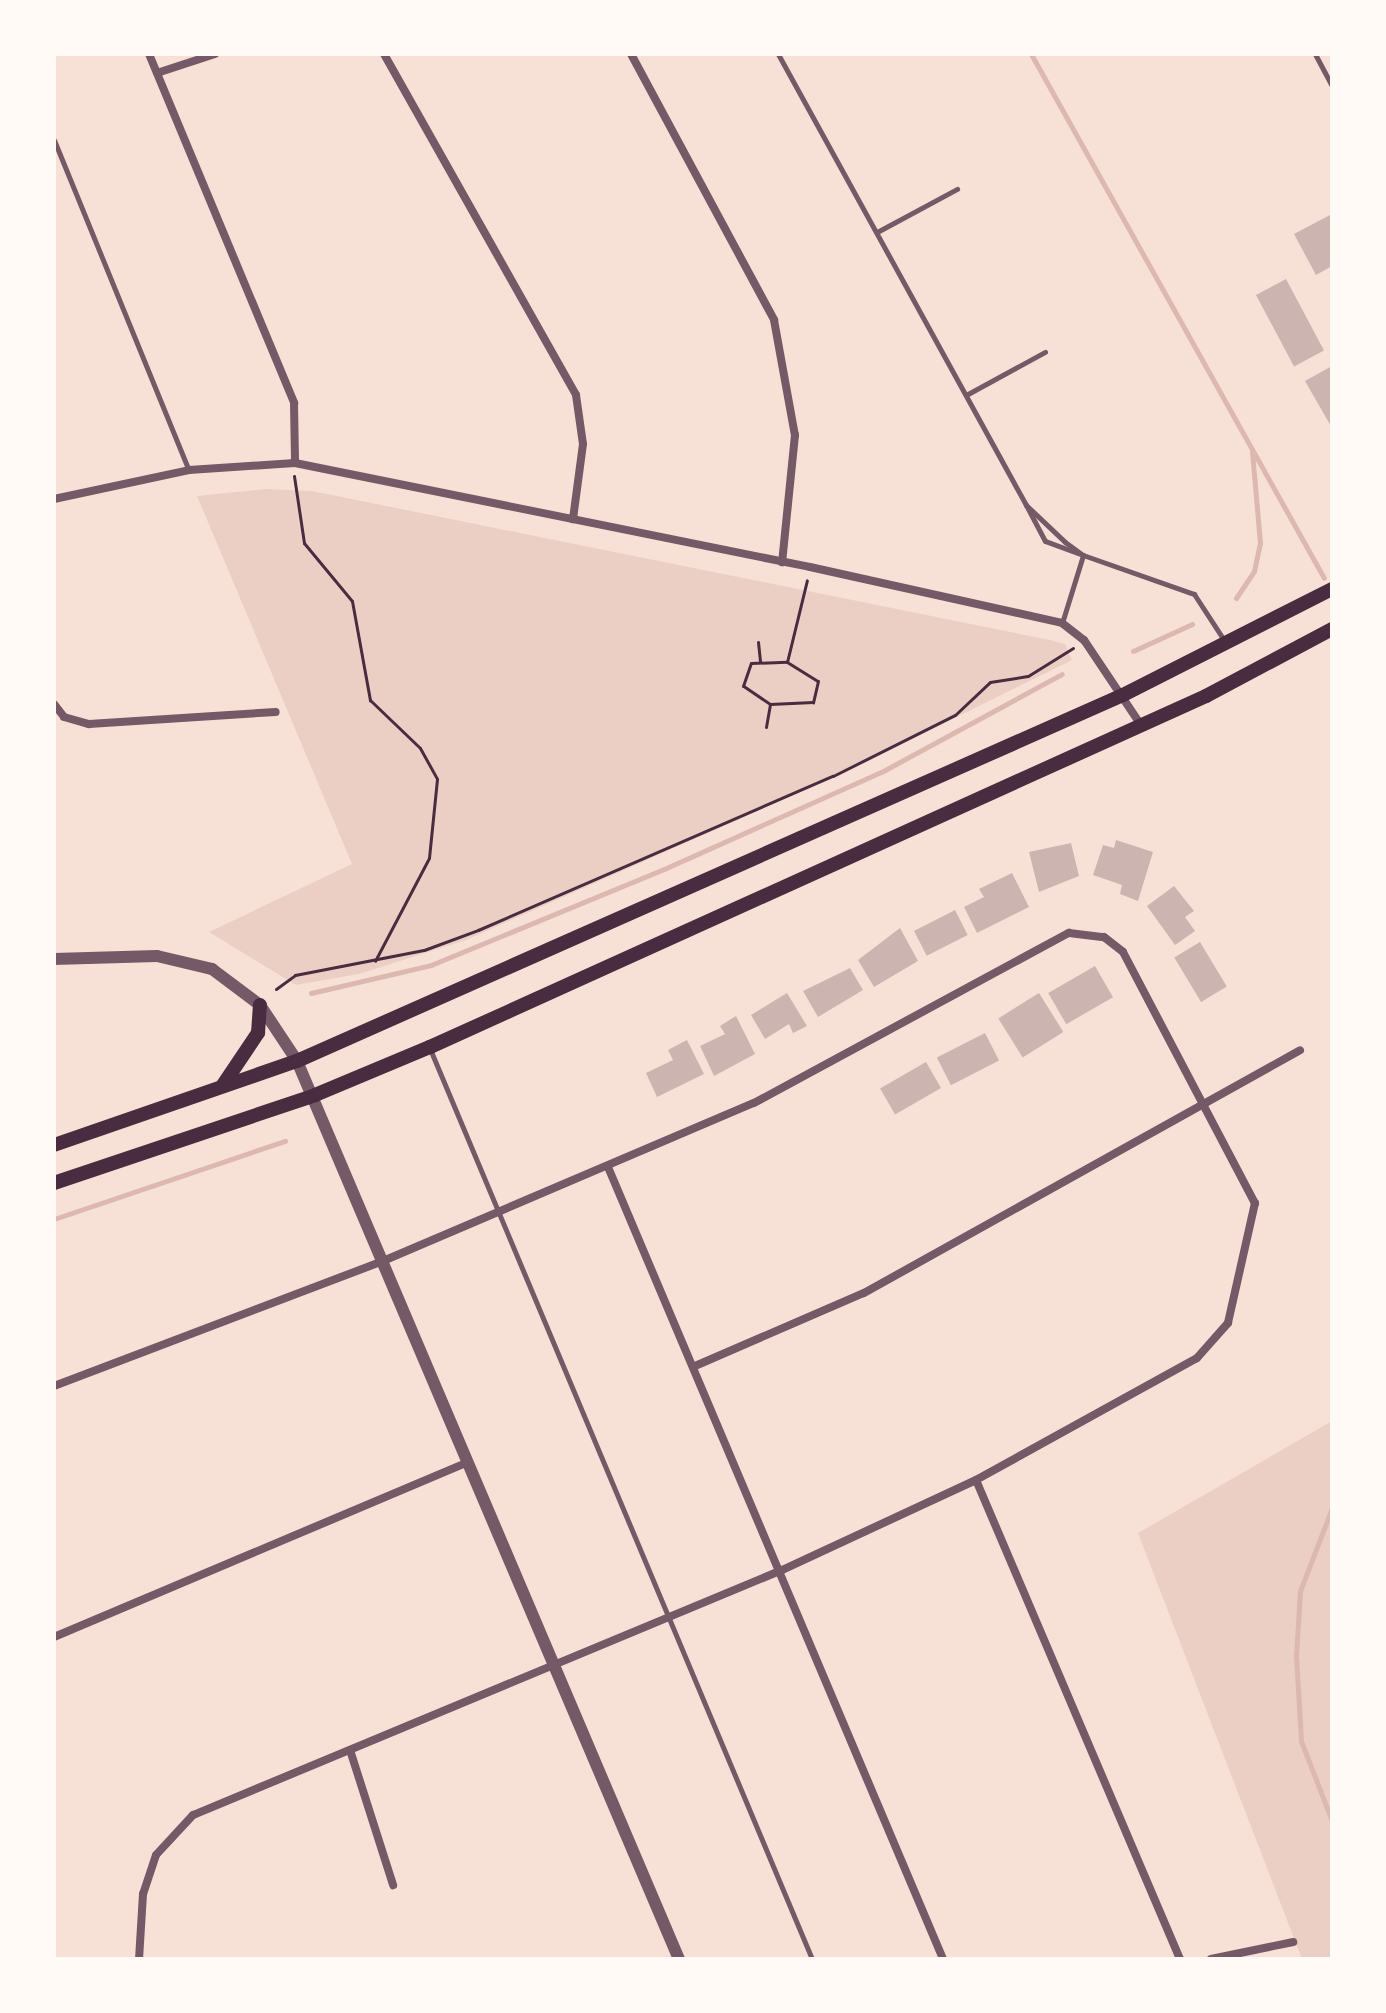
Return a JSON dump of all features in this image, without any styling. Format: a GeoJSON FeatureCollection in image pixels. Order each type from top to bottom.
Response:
{"type":"FeatureCollection","features":[{"type":"Feature","properties":{"kind":"main road"},"geometry":{"type":"LineString","coordinates":[[54,1145],[297,1061],[1123,695],[1332,589]]}},
{"type":"Feature","properties":{"kind":"main road"},"geometry":{"type":"LineString","coordinates":[[54,1183],[315,1095],[430,1047],[1141,725],[1332,629]]}},
{"type":"Feature","properties":{"kind":"main road"},"geometry":{"type":"LineString","coordinates":[[219,1088],[258,1033],[260,1005]]}},
{"type":"Feature","properties":{"kind":"street"},"geometry":{"type":"LineString","coordinates":[[149,54],[294,403],[295,463]]}},
{"type":"Feature","properties":{"kind":"street"},"geometry":{"type":"LineString","coordinates":[[157,73],[215,54]]}},
{"type":"Feature","properties":{"kind":"street"},"geometry":{"type":"LineString","coordinates":[[384,54],[576,395],[583,444],[573,519]]}},
{"type":"Feature","properties":{"kind":"street"},"geometry":{"type":"LineString","coordinates":[[631,54],[774,320],[795,435],[782,562]]}},
{"type":"Feature","properties":{"kind":"street"},"geometry":{"type":"LineString","coordinates":[[54,499],[189,470],[295,463],[810,567],[1062,623],[1084,640],[1141,725]]}},
{"type":"Feature","properties":{"kind":"street"},"geometry":{"type":"LineString","coordinates":[[54,704],[64,717],[115,723],[276,712]]}},
{"type":"Feature","properties":{"kind":"street"},"geometry":{"type":"LineString","coordinates":[[54,1386],[383,1261],[754,1103],[1069,933],[1086,931],[1123,952],[1205,1102],[1255,1203],[1228,1323],[1197,1358],[976,1480],[782,1570],[554,1662],[193,1815],[156,1855],[143,1894],[139,1959]]}},
{"type":"Feature","properties":{"kind":"street"},"geometry":{"type":"LineString","coordinates":[[54,959],[188,961],[239,985],[260,1005],[297,1061],[315,1095],[679,1959]]}},
{"type":"Feature","properties":{"kind":"street"},"geometry":{"type":"LineString","coordinates":[[695,1366],[864,1293],[1300,1050]]}},
{"type":"Feature","properties":{"kind":"street"},"geometry":{"type":"LineString","coordinates":[[608,1167],[782,1570],[943,1959]]}},
{"type":"Feature","properties":{"kind":"street"},"geometry":{"type":"LineString","coordinates":[[54,1637],[469,1462]]}},
{"type":"Feature","properties":{"kind":"street"},"geometry":{"type":"LineString","coordinates":[[976,1480],[1180,1959]]}},
{"type":"Feature","properties":{"kind":"street"},"geometry":{"type":"LineString","coordinates":[[350,1750],[393,1885]]}},
{"type":"Feature","properties":{"kind":"street"},"geometry":{"type":"LineString","coordinates":[[1211,1959],[1293,1942]]}},
{"type":"Feature","properties":{"kind":"lane"},"geometry":{"type":"LineString","coordinates":[[778,54],[1045,541],[1194,594],[1226,644]]}},
{"type":"Feature","properties":{"kind":"lane"},"geometry":{"type":"LineString","coordinates":[[1315,54],[1332,86]]}},
{"type":"Feature","properties":{"kind":"lane"},"geometry":{"type":"LineString","coordinates":[[54,140],[189,470]]}},
{"type":"Feature","properties":{"kind":"lane"},"geometry":{"type":"LineString","coordinates":[[876,232],[957,189]]}},
{"type":"Feature","properties":{"kind":"lane"},"geometry":{"type":"LineString","coordinates":[[966,395],[1045,352]]}},
{"type":"Feature","properties":{"kind":"lane"},"geometry":{"type":"LineString","coordinates":[[1026,505],[1083,555]]}},
{"type":"Feature","properties":{"kind":"lane"},"geometry":{"type":"LineString","coordinates":[[1062,623],[1083,555]]}},
{"type":"Feature","properties":{"kind":"lane"},"geometry":{"type":"LineString","coordinates":[[430,1047],[812,1959]]}},
{"type":"Feature","properties":{"kind":"path"},"geometry":{"type":"LineString","coordinates":[[295,463],[298,525],[352,601],[362,682],[437,779],[429,858],[375,961]]}},
{"type":"Feature","properties":{"kind":"path"},"geometry":{"type":"LineString","coordinates":[[787,662],[810,567]]}},
{"type":"Feature","properties":{"kind":"path"},"geometry":{"type":"LineString","coordinates":[[758,642],[760,661]]}},
{"type":"Feature","properties":{"kind":"path"},"geometry":{"type":"LineString","coordinates":[[276,989],[295,975],[375,961],[478,930],[833,776],[955,715],[990,682],[1028,676],[1073,648]]}},
{"type":"Feature","properties":{"kind":"path"},"geometry":{"type":"LineString","coordinates":[[760,661],[787,662],[818,681],[818,696],[806,706],[770,704],[743,686],[745,668],[760,661]]}},
{"type":"Feature","properties":{"kind":"path"},"geometry":{"type":"LineString","coordinates":[[766,727],[770,704]]}},
{"type":"Feature","properties":{"kind":"shaded area"},"geometry":{"type":"Polygon","coordinates":[[[267,489],[312,491],[1050,640],[1065,644],[1072,660],[841,774],[466,940],[359,974],[296,985],[209,932],[352,864],[197,496],[267,489]]]}},
{"type":"Feature","properties":{"kind":"shaded area"},"geometry":{"type":"Polygon","coordinates":[[[1332,1421],[1332,1959],[1302,1959],[1138,1533],[1332,1421]]]}},
{"type":"Feature","properties":{"kind":"building"},"geometry":{"type":"Polygon","coordinates":[[[1332,214],[1332,266],[1316,275],[1294,234],[1332,214]]]}},
{"type":"Feature","properties":{"kind":"building"},"geometry":{"type":"Polygon","coordinates":[[[1286,279],[1324,351],[1294,366],[1256,295],[1286,279]]]}},
{"type":"Feature","properties":{"kind":"building"},"geometry":{"type":"Polygon","coordinates":[[[1332,366],[1332,428],[1305,381],[1332,366]]]}},
{"type":"Feature","properties":{"kind":"building"},"geometry":{"type":"Polygon","coordinates":[[[1116,840],[1153,852],[1138,901],[1120,894],[1122,885],[1093,875],[1103,845],[1114,848],[1116,840]]]}},
{"type":"Feature","properties":{"kind":"building"},"geometry":{"type":"Polygon","coordinates":[[[1071,843],[1079,876],[1039,892],[1029,852],[1071,843]]]}},
{"type":"Feature","properties":{"kind":"building"},"geometry":{"type":"Polygon","coordinates":[[[1012,873],[1029,907],[977,933],[964,907],[984,897],[979,889],[1012,873]]]}},
{"type":"Feature","properties":{"kind":"building"},"geometry":{"type":"Polygon","coordinates":[[[1174,886],[1194,911],[1185,917],[1195,931],[1175,945],[1147,906],[1174,886]]]}},
{"type":"Feature","properties":{"kind":"building"},"geometry":{"type":"Polygon","coordinates":[[[955,910],[968,935],[927,956],[914,931],[955,910]]]}},
{"type":"Feature","properties":{"kind":"building"},"geometry":{"type":"Polygon","coordinates":[[[900,928],[918,961],[874,987],[858,960],[900,928]]]}},
{"type":"Feature","properties":{"kind":"building"},"geometry":{"type":"Polygon","coordinates":[[[1200,942],[1227,987],[1201,1002],[1174,957],[1200,942]]]}},
{"type":"Feature","properties":{"kind":"building"},"geometry":{"type":"Polygon","coordinates":[[[1095,966],[1113,997],[1066,1024],[1048,993],[1095,966]]]}},
{"type":"Feature","properties":{"kind":"building"},"geometry":{"type":"Polygon","coordinates":[[[850,968],[863,990],[818,1017],[803,991],[850,968]]]}},
{"type":"Feature","properties":{"kind":"building"},"geometry":{"type":"Polygon","coordinates":[[[787,993],[807,1026],[793,1033],[789,1024],[765,1039],[751,1015],[787,993]]]}},
{"type":"Feature","properties":{"kind":"building"},"geometry":{"type":"Polygon","coordinates":[[[1039,993],[1063,1032],[1023,1057],[998,1018],[1039,993]]]}},
{"type":"Feature","properties":{"kind":"building"},"geometry":{"type":"Polygon","coordinates":[[[736,1016],[755,1054],[714,1076],[700,1046],[725,1034],[720,1026],[736,1016]]]}},
{"type":"Feature","properties":{"kind":"building"},"geometry":{"type":"Polygon","coordinates":[[[985,1033],[999,1061],[951,1085],[937,1058],[985,1033]]]}},
{"type":"Feature","properties":{"kind":"building"},"geometry":{"type":"Polygon","coordinates":[[[687,1040],[704,1074],[657,1097],[646,1073],[673,1060],[668,1050],[687,1040]]]}},
{"type":"Feature","properties":{"kind":"building"},"geometry":{"type":"Polygon","coordinates":[[[926,1062],[941,1088],[895,1114],[880,1088],[926,1062]]]}},
{"type":"Feature","properties":{"kind":"waterway"},"geometry":{"type":"LineString","coordinates":[[1031,54],[1324,578]]}},
{"type":"Feature","properties":{"kind":"waterway"},"geometry":{"type":"LineString","coordinates":[[1236,598],[1254,571],[1260,543],[1252,451]]}},
{"type":"Feature","properties":{"kind":"waterway"},"geometry":{"type":"LineString","coordinates":[[1133,651],[1192,624]]}},
{"type":"Feature","properties":{"kind":"waterway"},"geometry":{"type":"LineString","coordinates":[[311,993],[431,965],[664,869],[885,770],[1062,674]]}},
{"type":"Feature","properties":{"kind":"waterway"},"geometry":{"type":"LineString","coordinates":[[54,1219],[285,1141]]}},
{"type":"Feature","properties":{"kind":"waterway"},"geometry":{"type":"LineString","coordinates":[[1332,1508],[1300,1591],[1296,1656],[1301,1741],[1332,1821]]}}]}
